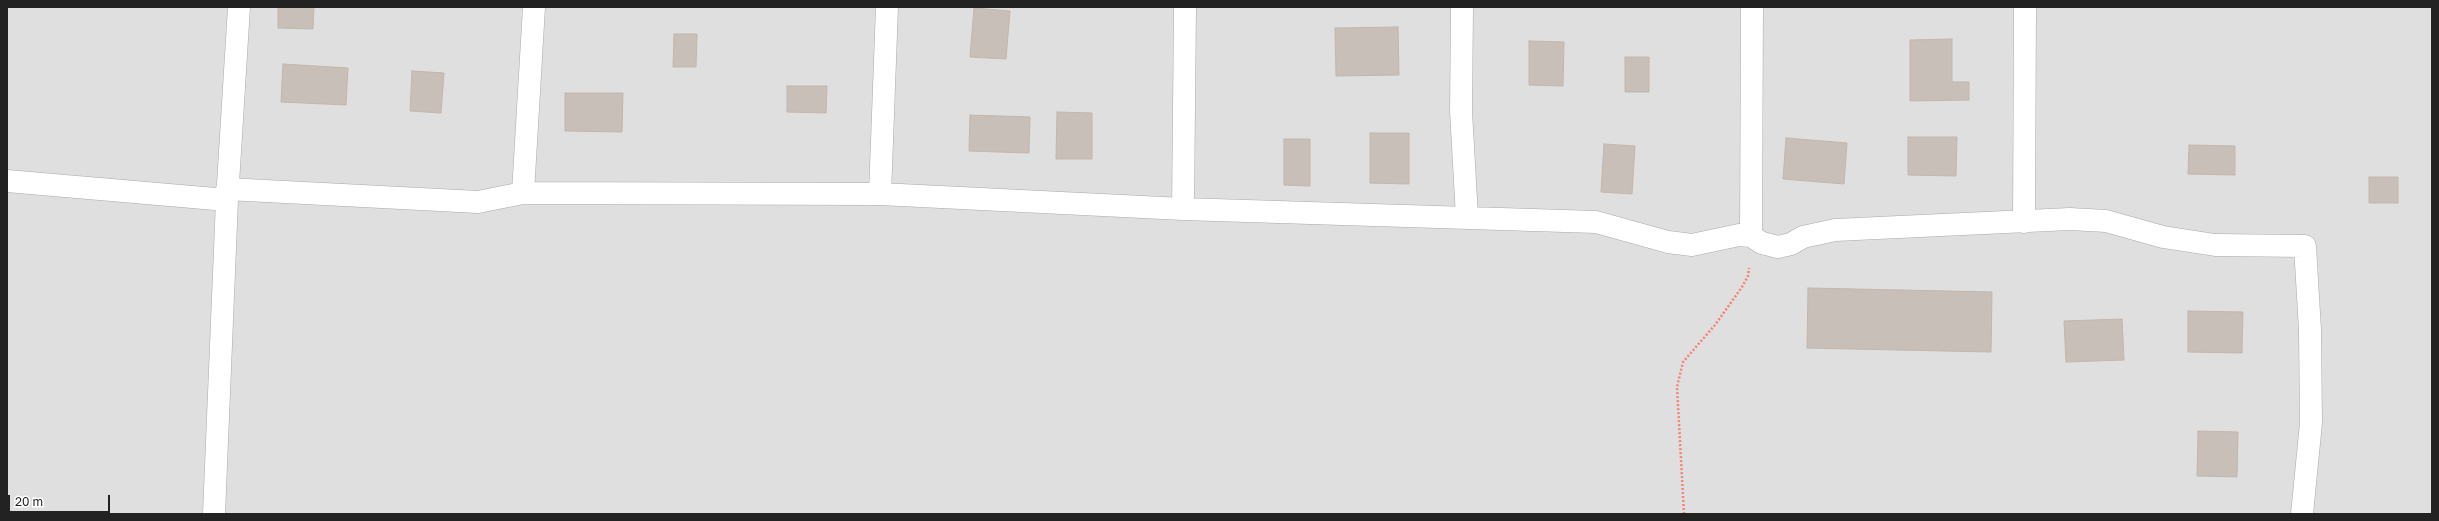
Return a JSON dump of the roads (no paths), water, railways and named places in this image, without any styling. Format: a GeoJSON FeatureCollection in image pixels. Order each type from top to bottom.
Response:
{"type":"FeatureCollection","features":[{"type":"Feature","properties":{"kind":"street"},"geometry":{"type":"LineString","coordinates":[[214,514],[227,195],[239,7]]}},
{"type":"Feature","properties":{"kind":"street"},"geometry":{"type":"LineString","coordinates":[[523,193],[534,7]]}},
{"type":"Feature","properties":{"kind":"street"},"geometry":{"type":"LineString","coordinates":[[880,194],[887,7]]}},
{"type":"Feature","properties":{"kind":"street"},"geometry":{"type":"LineString","coordinates":[[1183,209],[1185,7]]}},
{"type":"Feature","properties":{"kind":"street"},"geometry":{"type":"LineString","coordinates":[[1462,7],[1461,111],[1467,217]]}},
{"type":"Feature","properties":{"kind":"street"},"geometry":{"type":"LineString","coordinates":[[1751,236],[1752,7]]}},
{"type":"Feature","properties":{"kind":"street"},"geometry":{"type":"LineString","coordinates":[[2024,222],[2025,7]]}},
{"type":"Feature","properties":{"kind":"street"},"geometry":{"type":"LineString","coordinates":[[7,181],[227,195],[478,202],[523,193],[880,194],[1183,209],[1596,222],[1668,242],[1692,245],[1715,238],[1751,236],[1762,243],[1778,247],[1790,244],[1802,236],[1835,230],[2070,219],[2106,221],[2163,237],[2215,245],[2305,246],[2310,330],[2311,423],[2302,514]]}}]}
